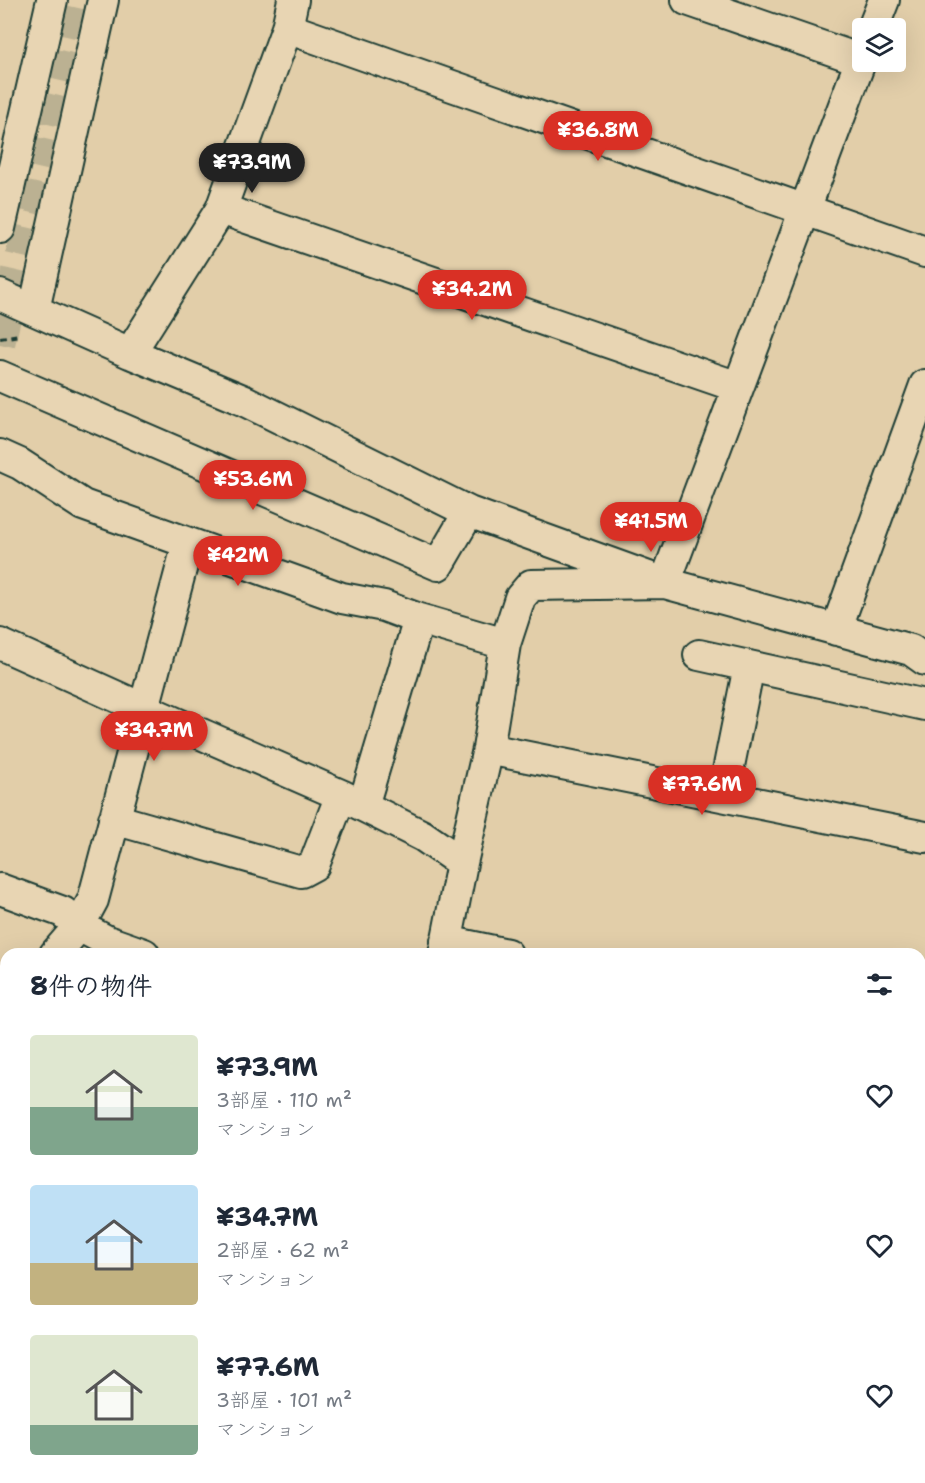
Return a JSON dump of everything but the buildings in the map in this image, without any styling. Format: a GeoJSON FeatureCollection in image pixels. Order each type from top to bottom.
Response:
{"type":"FeatureCollection","features":[{"type":"Feature","properties":{"kind":"street"},"geometry":{"type":"LineString","coordinates":[[0,228],[52,0]]}},
{"type":"Feature","properties":{"kind":"street"},"geometry":{"type":"LineString","coordinates":[[34,310],[103,0]]}},
{"type":"Feature","properties":{"kind":"street"},"geometry":{"type":"LineString","coordinates":[[687,0],[852,55]]}},
{"type":"Feature","properties":{"kind":"street"},"geometry":{"type":"LineString","coordinates":[[877,18],[884,0]]}},
{"type":"Feature","properties":{"kind":"street"},"geometry":{"type":"LineString","coordinates":[[130,352],[221,209],[290,14],[805,210],[925,252]]}},
{"type":"Feature","properties":{"kind":"street"},"geometry":{"type":"LineString","coordinates":[[665,583],[857,72]]}},
{"type":"Feature","properties":{"kind":"street"},"geometry":{"type":"LineString","coordinates":[[221,209],[738,387]]}},
{"type":"Feature","properties":{"kind":"street"},"geometry":{"type":"LineString","coordinates":[[0,295],[245,401],[469,512],[665,583],[911,650],[925,660]]}},
{"type":"Feature","properties":{"kind":"street"},"geometry":{"type":"LineString","coordinates":[[0,376],[438,565],[469,512]]}},
{"type":"Feature","properties":{"kind":"street"},"geometry":{"type":"LineString","coordinates":[[837,630],[925,385]]}},
{"type":"Feature","properties":{"kind":"street"},"geometry":{"type":"LineString","coordinates":[[0,455],[20,464],[83,506],[342,598],[384,606],[505,644]]}},
{"type":"Feature","properties":{"kind":"street"},"geometry":{"type":"LineString","coordinates":[[61,948],[79,926],[93,900],[188,543]]}},
{"type":"Feature","properties":{"kind":"street"},"geometry":{"type":"LineString","coordinates":[[445,948],[488,749],[505,644],[520,598],[531,585],[665,583]]}},
{"type":"Feature","properties":{"kind":"street"},"geometry":{"type":"LineString","coordinates":[[114,819],[301,872],[314,865],[352,801],[419,618]]}},
{"type":"Feature","properties":{"kind":"street"},"geometry":{"type":"LineString","coordinates":[[0,644],[352,801],[423,836],[462,863]]}},
{"type":"Feature","properties":{"kind":"street"},"geometry":{"type":"LineString","coordinates":[[699,655],[925,705]]}},
{"type":"Feature","properties":{"kind":"street"},"geometry":{"type":"LineString","coordinates":[[723,796],[749,666]]}},
{"type":"Feature","properties":{"kind":"street"},"geometry":{"type":"LineString","coordinates":[[488,749],[925,837]]}},
{"type":"Feature","properties":{"kind":"street"},"geometry":{"type":"LineString","coordinates":[[0,889],[63,912],[79,926],[107,941],[127,948]]}},
{"type":"Feature","properties":{"kind":"tunnel"},"geometry":{"type":"LineString","coordinates":[[0,344],[79,0]]}}]}
